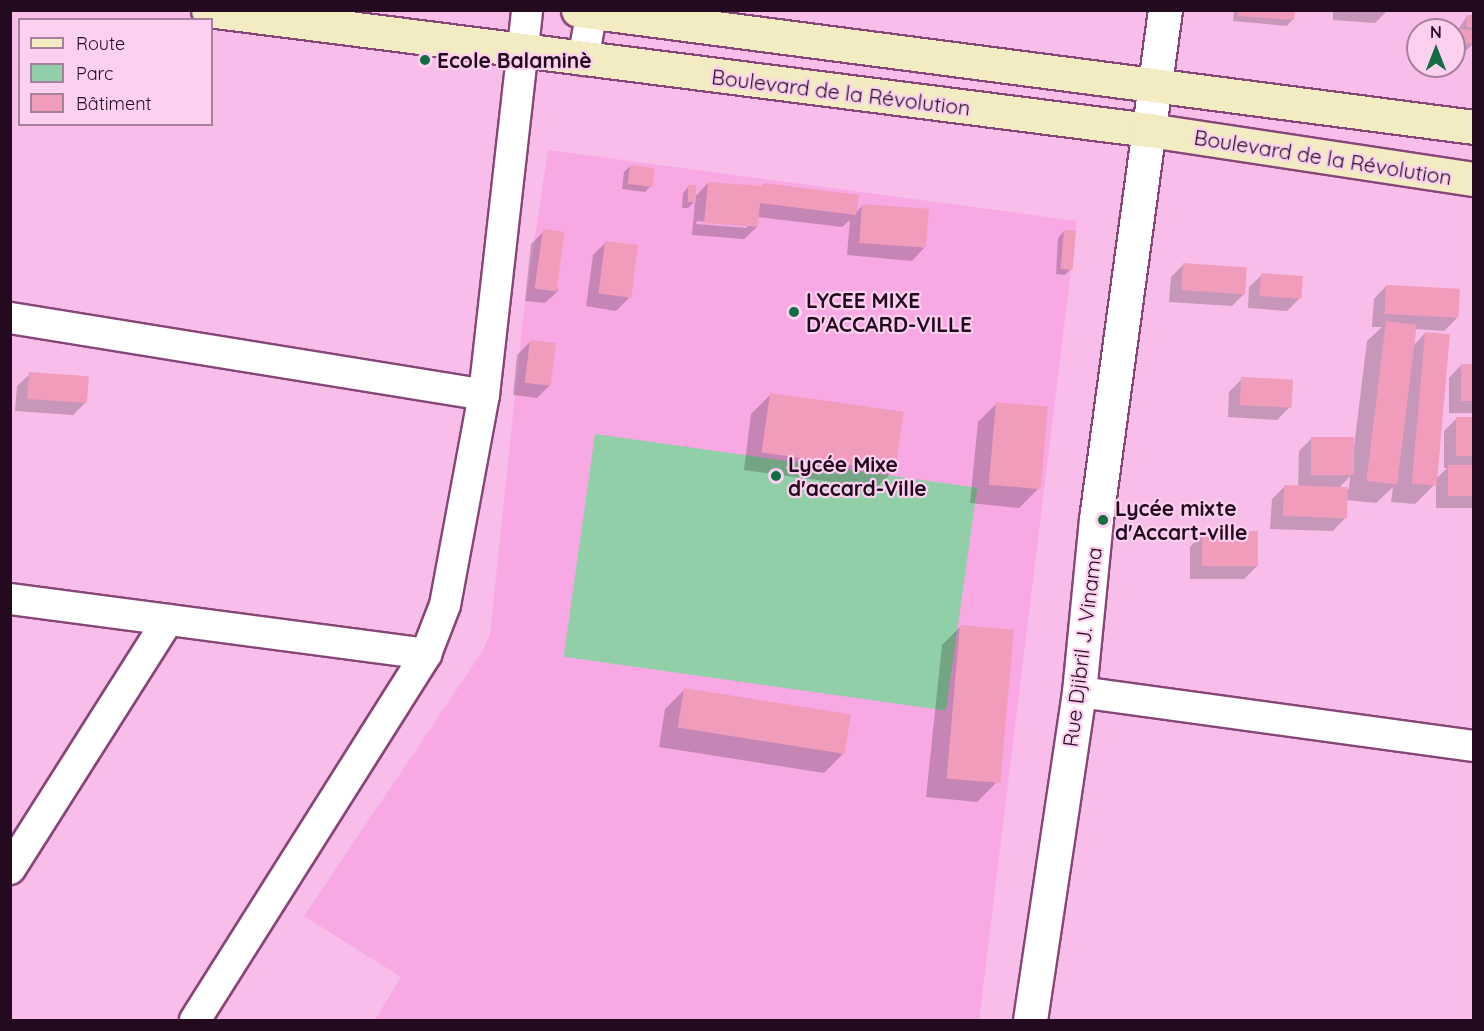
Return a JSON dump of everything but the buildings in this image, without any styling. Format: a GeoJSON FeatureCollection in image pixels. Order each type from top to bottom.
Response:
{"type":"FeatureCollection","features":[{"type":"Feature","properties":{"kind":"main road","name":"Boulevard de la Révolution"},"geometry":{"type":"LineString","coordinates":[[208,10],[523,53],[1149,130],[1473,179]]}},
{"type":"Feature","properties":{"kind":"main road"},"geometry":{"type":"LineString","coordinates":[[588,11],[1473,127]]}},
{"type":"Feature","properties":{"kind":"street"},"geometry":{"type":"LineString","coordinates":[[195,1020],[426,654],[445,604],[484,395],[527,10]]}},
{"type":"Feature","properties":{"kind":"street","name":"Rue Djibril J. Vinama"},"geometry":{"type":"LineString","coordinates":[[1030,1020],[1079,692],[1096,519],[1165,10]]}},
{"type":"Feature","properties":{"kind":"street"},"geometry":{"type":"LineString","coordinates":[[583,60],[588,11]]}},
{"type":"Feature","properties":{"kind":"street"},"geometry":{"type":"LineString","coordinates":[[10,318],[484,395]]}},
{"type":"Feature","properties":{"kind":"street"},"geometry":{"type":"LineString","coordinates":[[10,599],[426,654]]}},
{"type":"Feature","properties":{"kind":"street"},"geometry":{"type":"LineString","coordinates":[[10,869],[168,620]]}},
{"type":"Feature","properties":{"kind":"street"},"geometry":{"type":"LineString","coordinates":[[1079,692],[1473,746]]}},
{"type":"Feature","properties":{"kind":"shaded area","name":"Lycée Mixe d'accard-Ville"},"geometry":{"type":"Polygon","coordinates":[[[548,150],[1077,221],[979,1020],[375,1020],[401,977],[304,916],[482,652],[490,635],[523,318],[548,150]]]}},
{"type":"Feature","properties":{"kind":"green space"},"geometry":{"type":"Polygon","coordinates":[[[595,434],[977,488],[946,711],[564,657],[595,434]]]}},
{"type":"Feature","properties":{"kind":"place","name":"Ecole Balaminè"},"geometry":{"type":"Point","coordinates":[425,60]}},
{"type":"Feature","properties":{"kind":"place","name":"LYCEE MIXE D'ACCARD-VILLE"},"geometry":{"type":"Point","coordinates":[794,312]}},
{"type":"Feature","properties":{"kind":"place","name":"Lycée Mixe d'accard-Ville"},"geometry":{"type":"Point","coordinates":[776,476]}},
{"type":"Feature","properties":{"kind":"place","name":"Lycée mixte d'Accart-ville"},"geometry":{"type":"Point","coordinates":[1103,520]}}]}
